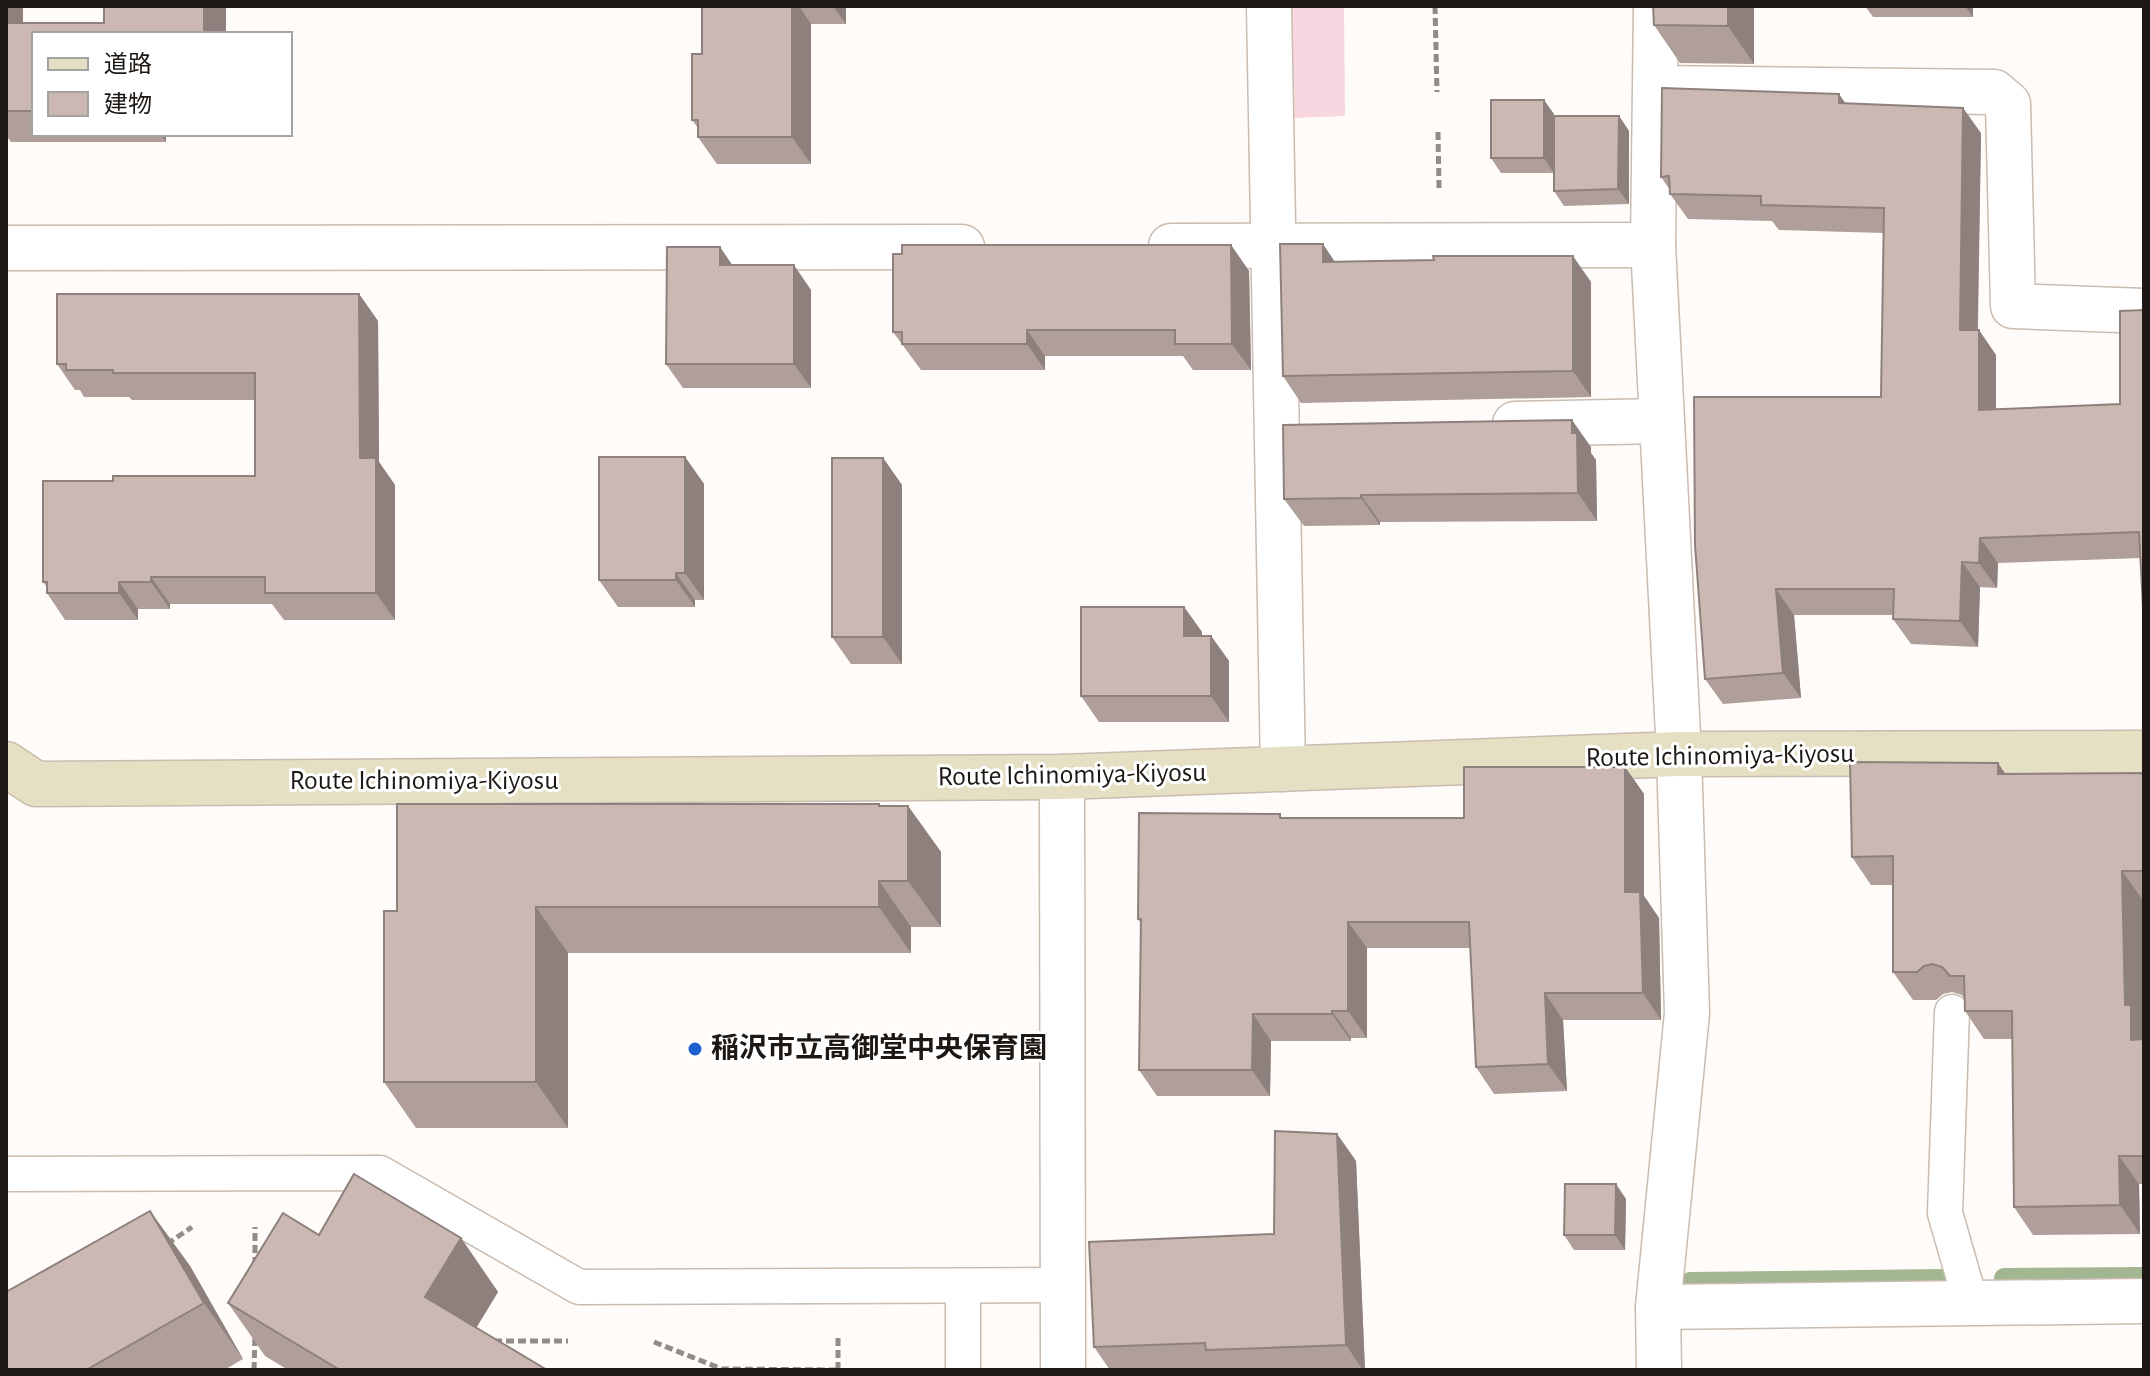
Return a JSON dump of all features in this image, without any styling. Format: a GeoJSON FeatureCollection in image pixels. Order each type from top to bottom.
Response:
{"type":"FeatureCollection","features":[{"type":"Feature","properties":{"kind":"main road","name":"Route Ichinomiya-Kiyosu"},"geometry":{"type":"LineString","coordinates":[[6,764],[36,784],[1062,777],[1679,754],[2144,753]]}},
{"type":"Feature","properties":{"kind":"street"},"geometry":{"type":"LineString","coordinates":[[1269,6],[1283,769]]}},
{"type":"Feature","properties":{"kind":"street"},"geometry":{"type":"LineString","coordinates":[[1656,6],[1653,245],[1679,754],[1687,1013],[1658,1307],[1659,1370]]}},
{"type":"Feature","properties":{"kind":"street"},"geometry":{"type":"LineString","coordinates":[[1656,88],[1994,92],[2008,104],[2013,306],[2144,311]]}},
{"type":"Feature","properties":{"kind":"street"},"geometry":{"type":"LineString","coordinates":[[1132,246],[1653,245]]}},
{"type":"Feature","properties":{"kind":"street"},"geometry":{"type":"LineString","coordinates":[[6,248],[1006,246]]}},
{"type":"Feature","properties":{"kind":"street"},"geometry":{"type":"LineString","coordinates":[[1477,424],[1662,421]]}},
{"type":"Feature","properties":{"kind":"street"},"geometry":{"type":"LineString","coordinates":[[1277,428],[1323,427]]}},
{"type":"Feature","properties":{"kind":"street"},"geometry":{"type":"LineString","coordinates":[[1062,777],[1063,1370]]}},
{"type":"Feature","properties":{"kind":"street"},"geometry":{"type":"LineString","coordinates":[[1658,1307],[2144,1301]]}},
{"type":"Feature","properties":{"kind":"lane"},"geometry":{"type":"LineString","coordinates":[[1952,1012],[1945,1213],[1971,1303]]}},
{"type":"Feature","properties":{"kind":"lane"},"geometry":{"type":"LineString","coordinates":[[6,1174],[380,1173],[579,1287],[1063,1285]]}},
{"type":"Feature","properties":{"kind":"lane"},"geometry":{"type":"LineString","coordinates":[[963,1286],[963,1370]]}},
{"type":"Feature","properties":{"kind":"path"},"geometry":{"type":"LineString","coordinates":[[1435,6],[1437,92]]}},
{"type":"Feature","properties":{"kind":"path"},"geometry":{"type":"LineString","coordinates":[[255,1277],[256,1173]]}},
{"type":"Feature","properties":{"kind":"path"},"geometry":{"type":"LineString","coordinates":[[157,1250],[195,1225]]}},
{"type":"Feature","properties":{"kind":"path"},"geometry":{"type":"LineString","coordinates":[[254,1370],[255,1324]]}},
{"type":"Feature","properties":{"kind":"shaded area"},"geometry":{"type":"Polygon","coordinates":[[[1289,6],[1344,6],[1345,116],[1292,118],[1289,6]]]}},
{"type":"Feature","properties":{"kind":"building"},"geometry":{"type":"Polygon","coordinates":[[[104,6],[204,6],[204,32],[32,32],[32,111],[6,111],[6,23],[104,23],[104,6]]]}},
{"type":"Feature","properties":{"kind":"building"},"geometry":{"type":"Polygon","coordinates":[[[702,6],[792,6],[792,137],[698,137],[698,120],[692,120],[692,54],[702,54],[702,6]]]}},
{"type":"Feature","properties":{"kind":"building"},"geometry":{"type":"Polygon","coordinates":[[[1653,6],[1728,6],[1728,26],[1654,25],[1653,6]]]}},
{"type":"Feature","properties":{"kind":"building"},"geometry":{"type":"Polygon","coordinates":[[[1662,88],[1839,94],[1839,103],[1963,108],[1960,330],[1979,330],[1979,410],[2120,404],[2120,311],[2144,310],[2144,626],[2139,532],[1980,538],[1979,563],[1962,562],[1960,621],[1893,619],[1894,589],[1776,589],[1783,673],[1705,679],[1695,545],[1694,397],[1881,397],[1884,208],[1761,205],[1761,196],[1670,194],[1669,176],[1661,177],[1662,88]]]}},
{"type":"Feature","properties":{"kind":"building"},"geometry":{"type":"Polygon","coordinates":[[[1491,100],[1544,100],[1544,158],[1491,158],[1491,100]]]}},
{"type":"Feature","properties":{"kind":"building"},"geometry":{"type":"Polygon","coordinates":[[[1554,116],[1619,116],[1618,189],[1554,191],[1554,116]]]}},
{"type":"Feature","properties":{"kind":"building"},"geometry":{"type":"Polygon","coordinates":[[[1280,244],[1323,244],[1323,262],[1434,260],[1433,256],[1573,256],[1573,371],[1283,376],[1280,244]]]}},
{"type":"Feature","properties":{"kind":"building"},"geometry":{"type":"Polygon","coordinates":[[[902,245],[1231,245],[1232,344],[1175,344],[1175,330],[1027,330],[1027,344],[902,344],[902,332],[893,332],[893,254],[902,254],[902,245]]]}},
{"type":"Feature","properties":{"kind":"building"},"geometry":{"type":"Polygon","coordinates":[[[667,247],[720,247],[720,265],[794,265],[794,364],[666,364],[667,247]]]}},
{"type":"Feature","properties":{"kind":"building"},"geometry":{"type":"Polygon","coordinates":[[[57,294],[359,294],[360,458],[376,458],[376,593],[265,593],[265,577],[151,577],[151,582],[119,582],[119,593],[47,593],[47,582],[43,582],[43,481],[113,481],[113,476],[255,476],[255,373],[66,370],[66,364],[57,364],[57,294]]]}},
{"type":"Feature","properties":{"kind":"building"},"geometry":{"type":"Polygon","coordinates":[[[1572,420],[1572,433],[1577,433],[1578,493],[1361,495],[1361,498],[1284,499],[1283,425],[1572,420]]]}},
{"type":"Feature","properties":{"kind":"building"},"geometry":{"type":"Polygon","coordinates":[[[599,457],[685,457],[685,573],[676,573],[676,580],[599,580],[599,457]]]}},
{"type":"Feature","properties":{"kind":"building"},"geometry":{"type":"Polygon","coordinates":[[[832,458],[883,458],[883,637],[832,637],[832,458]]]}},
{"type":"Feature","properties":{"kind":"building"},"geometry":{"type":"Polygon","coordinates":[[[1081,607],[1184,607],[1184,636],[1211,636],[1211,696],[1081,696],[1081,607]]]}},
{"type":"Feature","properties":{"kind":"building"},"geometry":{"type":"Polygon","coordinates":[[[1850,762],[1998,763],[1998,774],[2144,773],[2144,871],[2122,871],[2125,1005],[2131,1005],[2131,1040],[2144,1039],[2144,1156],[2119,1156],[2120,1205],[2014,1207],[2012,1011],[1965,1011],[1964,976],[1950,976],[1942,967],[1932,964],[1917,972],[1893,972],[1893,856],[1852,857],[1850,762]]]}},
{"type":"Feature","properties":{"kind":"building"},"geometry":{"type":"Polygon","coordinates":[[[1464,767],[1625,767],[1625,892],[1640,892],[1643,993],[1545,993],[1548,1064],[1476,1067],[1469,922],[1348,922],[1348,1011],[1332,1011],[1332,1014],[1253,1014],[1252,1070],[1139,1070],[1139,813],[1280,814],[1280,818],[1464,818],[1464,767]]]}},
{"type":"Feature","properties":{"kind":"building"},"geometry":{"type":"Polygon","coordinates":[[[397,804],[908,806],[908,881],[879,881],[879,907],[536,907],[536,1082],[384,1082],[384,911],[397,911],[397,804]]]}},
{"type":"Feature","properties":{"kind":"building"},"geometry":{"type":"Polygon","coordinates":[[[1275,1131],[1337,1134],[1346,1345],[1206,1350],[1205,1343],[1094,1347],[1089,1242],[1274,1234],[1275,1131]]]}},
{"type":"Feature","properties":{"kind":"building"},"geometry":{"type":"Polygon","coordinates":[[[354,1174],[461,1238],[425,1297],[547,1370],[340,1370],[228,1303],[283,1213],[319,1235],[354,1174]]]}},
{"type":"Feature","properties":{"kind":"building"},"geometry":{"type":"Polygon","coordinates":[[[1565,1184],[1616,1184],[1615,1235],[1564,1235],[1565,1184]]]}},
{"type":"Feature","properties":{"kind":"building"},"geometry":{"type":"Polygon","coordinates":[[[150,1211],[204,1303],[86,1370],[6,1370],[6,1292],[150,1211]]]}},
{"type":"Feature","properties":{"kind":"waterway"},"geometry":{"type":"LineString","coordinates":[[2004,1278],[2144,1277]]}},
{"type":"Feature","properties":{"kind":"waterway"},"geometry":{"type":"LineString","coordinates":[[1690,1282],[1944,1279]]}},
{"type":"Feature","properties":{"kind":"place","name":"稲沢市立高御堂中央保育園"},"geometry":{"type":"Point","coordinates":[695,1049]}}]}
